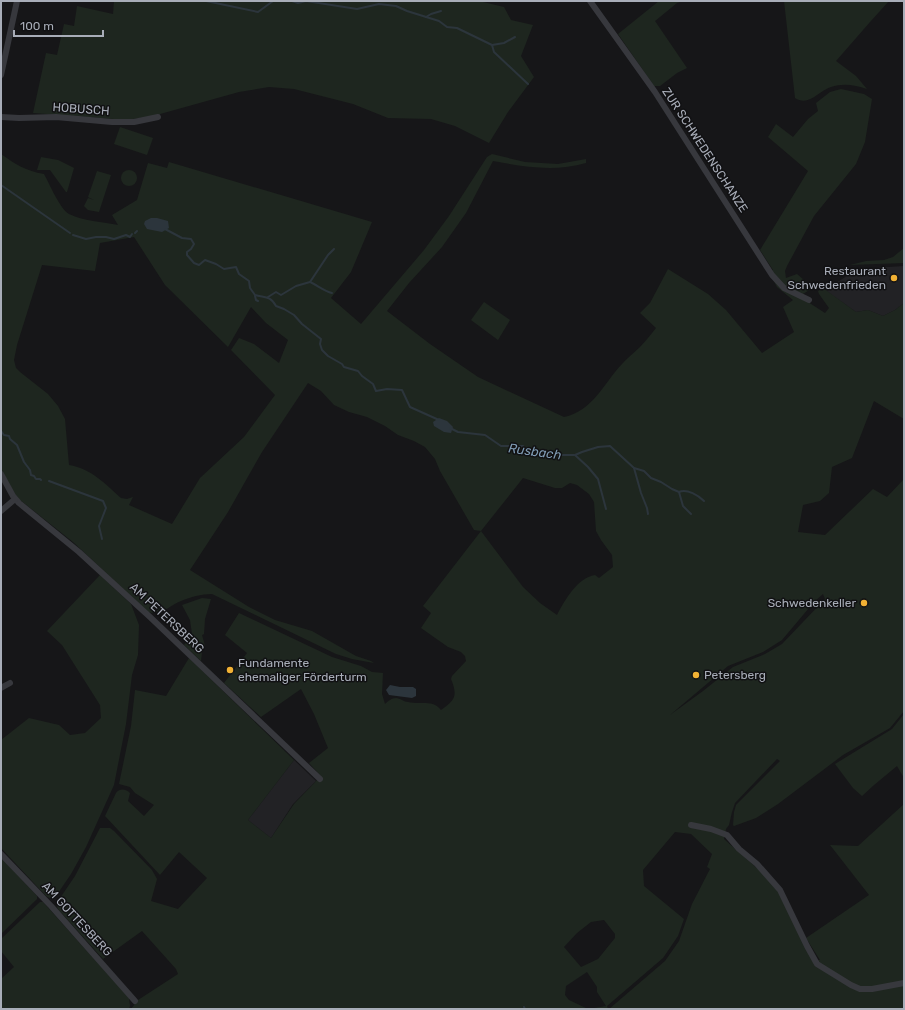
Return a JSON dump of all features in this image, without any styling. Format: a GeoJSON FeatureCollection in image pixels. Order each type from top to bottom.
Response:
{"type":"FeatureCollection","features":[{"type":"Feature","properties":{"kind":"street"},"geometry":{"type":"LineString","coordinates":[[1,75],[17,1]]}},
{"type":"Feature","properties":{"kind":"street","name":"ZUR SCHWEDENSCHANZE"},"geometry":{"type":"LineString","coordinates":[[590,1],[659,99],[772,275],[784,288],[809,300]]}},
{"type":"Feature","properties":{"kind":"street","name":"HOBUSCH"},"geometry":{"type":"LineString","coordinates":[[1,118],[56,117],[134,122],[158,117]]}},
{"type":"Feature","properties":{"kind":"street","name":"AM PETERSBERG"},"geometry":{"type":"LineString","coordinates":[[1,474],[15,499],[79,552],[150,617],[320,779]]}},
{"type":"Feature","properties":{"kind":"street"},"geometry":{"type":"LineString","coordinates":[[1,511],[15,499]]}},
{"type":"Feature","properties":{"kind":"street"},"geometry":{"type":"LineString","coordinates":[[1,688],[10,683]]}},
{"type":"Feature","properties":{"kind":"street"},"geometry":{"type":"LineString","coordinates":[[691,825],[711,829],[727,835],[739,849],[757,864],[780,890],[807,946],[818,964],[860,989],[872,989],[904,983]]}},
{"type":"Feature","properties":{"kind":"street","name":"AM GOTTESBERG"},"geometry":{"type":"LineString","coordinates":[[1,854],[135,1001]]}},
{"type":"Feature","properties":{"kind":"shaded area"},"geometry":{"type":"Polygon","coordinates":[[[114,1],[479,1],[504,7],[511,20],[533,25],[521,56],[534,77],[508,112],[489,143],[455,126],[431,119],[388,118],[353,104],[294,89],[269,87],[239,92],[153,116],[127,120],[33,113],[46,53],[57,55],[64,24],[74,26],[77,6],[113,14],[114,1]]]}},
{"type":"Feature","properties":{"kind":"shaded area"},"geometry":{"type":"Polygon","coordinates":[[[659,1],[684,1],[677,3],[655,21],[687,68],[677,73],[660,86],[654,86],[618,34],[659,1]]]}},
{"type":"Feature","properties":{"kind":"shaded area"},"geometry":{"type":"Polygon","coordinates":[[[784,1],[889,1],[836,61],[856,76],[867,89],[840,85],[826,89],[809,100],[805,101],[795,98],[784,1]]]}},
{"type":"Feature","properties":{"kind":"shaded area"},"geometry":{"type":"Polygon","coordinates":[[[841,89],[864,94],[872,99],[865,142],[856,164],[814,216],[787,266],[785,271],[786,278],[797,274],[811,286],[811,289],[803,294],[808,302],[825,313],[829,308],[818,291],[823,288],[856,312],[868,310],[883,316],[895,310],[904,303],[904,419],[874,401],[852,458],[832,467],[829,493],[820,501],[803,505],[798,532],[825,535],[873,489],[887,497],[904,479],[904,711],[890,728],[843,755],[778,804],[756,818],[734,826],[734,812],[736,805],[780,761],[777,759],[735,803],[724,839],[758,869],[779,892],[813,960],[820,960],[806,938],[869,895],[830,845],[858,846],[904,804],[904,1009],[609,1009],[665,961],[679,941],[692,904],[710,869],[707,867],[712,854],[691,834],[675,832],[643,870],[644,886],[684,919],[678,936],[663,958],[607,1006],[608,1009],[588,1009],[131,1009],[138,1000],[178,974],[176,969],[142,931],[103,959],[58,909],[56,904],[75,876],[100,828],[110,828],[114,831],[152,870],[157,879],[151,901],[178,909],[207,878],[179,852],[160,875],[105,816],[116,793],[121,790],[125,790],[130,793],[128,801],[144,816],[154,805],[135,793],[130,787],[119,784],[131,726],[135,690],[166,696],[189,658],[294,760],[248,820],[271,838],[294,804],[321,776],[309,763],[328,748],[314,714],[301,689],[261,717],[224,683],[247,653],[225,635],[239,613],[332,657],[361,666],[372,672],[383,673],[382,694],[385,704],[396,698],[406,702],[430,703],[441,710],[454,697],[455,694],[451,679],[452,676],[466,661],[465,656],[461,652],[448,647],[421,628],[431,613],[423,606],[481,531],[474,530],[440,471],[435,459],[425,447],[398,435],[385,426],[367,417],[349,412],[334,405],[321,391],[308,383],[262,452],[228,512],[190,570],[249,607],[275,620],[312,631],[356,656],[374,663],[336,654],[212,594],[189,598],[158,613],[148,612],[73,542],[20,500],[1,469],[1,154],[21,167],[44,174],[58,202],[69,214],[93,221],[118,225],[112,215],[137,200],[148,163],[167,168],[169,162],[372,222],[351,272],[331,298],[361,324],[424,250],[449,216],[487,157],[492,154],[525,162],[558,164],[586,159],[586,163],[574,166],[551,168],[528,167],[493,161],[466,213],[442,247],[409,283],[387,311],[430,344],[478,377],[564,417],[574,414],[590,403],[622,364],[642,345],[656,328],[640,313],[650,303],[668,269],[708,294],[726,310],[762,353],[794,332],[783,307],[793,300],[777,287],[769,272],[773,270],[760,250],[808,171],[768,137],[776,124],[793,137],[808,119],[818,111],[816,103],[830,92],[841,89]],[[134,237],[100,243],[95,271],[42,265],[17,345],[14,360],[16,368],[48,394],[58,406],[65,419],[69,465],[91,473],[121,498],[127,499],[133,497],[129,505],[172,524],[200,478],[244,437],[275,395],[231,350],[239,338],[254,344],[279,363],[288,340],[266,323],[251,307],[228,347],[165,285],[134,237]],[[523,478],[481,531],[523,587],[540,603],[557,615],[572,590],[577,585],[583,580],[595,575],[599,578],[613,567],[612,555],[596,531],[594,502],[589,494],[577,485],[570,483],[562,488],[555,488],[523,478]],[[823,594],[814,602],[782,640],[763,652],[728,666],[670,715],[733,667],[765,654],[782,644],[825,599],[823,594]],[[604,920],[591,922],[577,933],[564,947],[581,967],[598,959],[615,938],[615,934],[604,920]],[[587,972],[566,986],[565,995],[569,1000],[588,1009],[606,1006],[597,992],[597,987],[587,972]]]}},
{"type":"Feature","properties":{"kind":"shaded area"},"geometry":{"type":"Polygon","coordinates":[[[120,127],[153,138],[147,155],[114,144],[120,127]]]}},
{"type":"Feature","properties":{"kind":"shaded area"},"geometry":{"type":"Polygon","coordinates":[[[41,157],[58,160],[74,168],[67,192],[50,170],[37,170],[41,157]]]}},
{"type":"Feature","properties":{"kind":"shaded area"},"geometry":{"type":"Polygon","coordinates":[[[129,170],[135,172],[137,178],[135,184],[129,186],[123,184],[121,178],[123,172],[129,170]]]}},
{"type":"Feature","properties":{"kind":"shaded area"},"geometry":{"type":"Polygon","coordinates":[[[97,171],[111,175],[99,212],[88,210],[84,206],[88,198],[94,200],[88,197],[97,171]]]}},
{"type":"Feature","properties":{"kind":"shaded area"},"geometry":{"type":"Polygon","coordinates":[[[151,218],[168,221],[169,228],[162,232],[147,229],[144,224],[145,221],[151,218]]]}},
{"type":"Feature","properties":{"kind":"shaded area"},"geometry":{"type":"Polygon","coordinates":[[[904,248],[904,263],[850,265],[866,261],[884,260],[893,257],[904,248]]]}},
{"type":"Feature","properties":{"kind":"shaded area"},"geometry":{"type":"Polygon","coordinates":[[[904,266],[904,303],[895,310],[883,316],[868,310],[856,312],[825,290],[847,276],[858,272],[858,269],[904,266]]]}},
{"type":"Feature","properties":{"kind":"shaded area"},"geometry":{"type":"Polygon","coordinates":[[[484,302],[510,320],[498,340],[471,320],[484,302]]]}},
{"type":"Feature","properties":{"kind":"shaded area"},"geometry":{"type":"Polygon","coordinates":[[[439,418],[447,421],[453,427],[451,433],[444,432],[434,426],[433,422],[439,418]]]}},
{"type":"Feature","properties":{"kind":"shaded area"},"geometry":{"type":"Polygon","coordinates":[[[100,575],[131,604],[139,625],[138,655],[132,675],[126,724],[114,785],[86,847],[71,874],[56,896],[50,898],[46,896],[1,848],[1,740],[29,718],[59,725],[70,735],[85,733],[101,718],[100,705],[62,645],[47,631],[100,575]]]}},
{"type":"Feature","properties":{"kind":"shaded area"},"geometry":{"type":"Polygon","coordinates":[[[202,598],[211,599],[205,619],[204,634],[202,635],[205,646],[202,652],[201,661],[184,645],[192,634],[190,620],[182,605],[202,598]]]}},
{"type":"Feature","properties":{"kind":"shaded area"},"geometry":{"type":"Polygon","coordinates":[[[390,685],[413,687],[416,689],[416,696],[412,698],[389,695],[386,690],[390,685]]]}},
{"type":"Feature","properties":{"kind":"shaded area"},"geometry":{"type":"Polygon","coordinates":[[[904,714],[904,778],[897,766],[862,796],[853,788],[835,764],[892,729],[904,714]]]}},
{"type":"Feature","properties":{"kind":"shaded area"},"geometry":{"type":"Polygon","coordinates":[[[294,760],[316,781],[293,804],[271,838],[248,820],[294,760]]]}},
{"type":"Feature","properties":{"kind":"shaded area"},"geometry":{"type":"Polygon","coordinates":[[[1,857],[37,896],[37,899],[1,934],[1,857]]]}},
{"type":"Feature","properties":{"kind":"shaded area"},"geometry":{"type":"Polygon","coordinates":[[[40,902],[43,902],[129,998],[129,1009],[1,1009],[1,979],[14,967],[1,951],[1,939],[40,902]]]}},
{"type":"Feature","properties":{"kind":"waterway"},"geometry":{"type":"LineString","coordinates":[[206,1],[258,12],[273,1],[281,1]]}},
{"type":"Feature","properties":{"kind":"waterway"},"geometry":{"type":"LineString","coordinates":[[292,1],[298,3],[306,1],[357,9],[379,4],[396,6],[439,21],[447,27],[457,28],[492,45],[494,52],[528,84]]}},
{"type":"Feature","properties":{"kind":"waterway"},"geometry":{"type":"LineString","coordinates":[[426,17],[441,11]]}},
{"type":"Feature","properties":{"kind":"waterway"},"geometry":{"type":"LineString","coordinates":[[492,45],[504,43],[515,37]]}},
{"type":"Feature","properties":{"kind":"waterway","name":"Rusbach"},"geometry":{"type":"LineString","coordinates":[[1,185],[70,233]]}},
{"type":"Feature","properties":{"kind":"waterway","name":"Rusbach"},"geometry":{"type":"LineString","coordinates":[[165,229],[182,238],[191,239],[194,244],[187,252],[187,255],[194,263],[199,265],[205,260],[224,269],[236,267],[239,274],[249,281],[250,288],[255,295],[269,298],[276,306],[294,315],[302,324],[321,339],[320,344],[322,350],[328,356],[342,364],[344,367],[358,371],[373,384],[376,391],[387,389],[402,390],[410,407],[439,420]]}},
{"type":"Feature","properties":{"kind":"waterway","name":"Rusbach"},"geometry":{"type":"LineString","coordinates":[[73,235],[86,239],[96,237],[114,239],[126,235],[130,237],[132,234]]}},
{"type":"Feature","properties":{"kind":"waterway","name":"Rusbach"},"geometry":{"type":"LineString","coordinates":[[268,297],[276,292],[281,295],[296,286],[310,282],[328,255],[334,249]]}},
{"type":"Feature","properties":{"kind":"waterway","name":"Rusbach"},"geometry":{"type":"LineString","coordinates":[[310,282],[332,293]]}},
{"type":"Feature","properties":{"kind":"waterway","name":"Rusbach"},"geometry":{"type":"LineString","coordinates":[[255,296],[256,300],[258,301]]}},
{"type":"Feature","properties":{"kind":"waterway","name":"Rusbach"},"geometry":{"type":"LineString","coordinates":[[450,428],[458,432],[485,435],[501,446],[523,446],[525,448],[552,455],[575,455],[598,447],[610,446],[634,468],[644,471],[651,478],[679,492],[686,491],[693,493],[704,501]]}},
{"type":"Feature","properties":{"kind":"waterway"},"geometry":{"type":"LineString","coordinates":[[1,431],[4,435],[9,436],[10,439],[17,445],[24,462],[30,470],[31,475],[36,479],[41,480]]}},
{"type":"Feature","properties":{"kind":"waterway","name":"Rusbach"},"geometry":{"type":"LineString","coordinates":[[575,455],[598,479],[606,509]]}},
{"type":"Feature","properties":{"kind":"waterway","name":"Rusbach"},"geometry":{"type":"LineString","coordinates":[[634,468],[648,514]]}},
{"type":"Feature","properties":{"kind":"waterway"},"geometry":{"type":"LineString","coordinates":[[49,481],[103,501],[106,508],[99,526],[102,539]]}},
{"type":"Feature","properties":{"kind":"waterway","name":"Rusbach"},"geometry":{"type":"LineString","coordinates":[[679,492],[683,506],[691,514]]}},
{"type":"Feature","properties":{"kind":"place","name":"Restaurant Schwedenfrieden"},"geometry":{"type":"Point","coordinates":[894,278]}},
{"type":"Feature","properties":{"kind":"place","name":"Schwedenkeller"},"geometry":{"type":"Point","coordinates":[864,603]}},
{"type":"Feature","properties":{"kind":"place","name":"Fundamente ehemaliger Förderturm"},"geometry":{"type":"Point","coordinates":[230,670]}},
{"type":"Feature","properties":{"kind":"place","name":"Petersberg"},"geometry":{"type":"Point","coordinates":[696,675]}}]}
